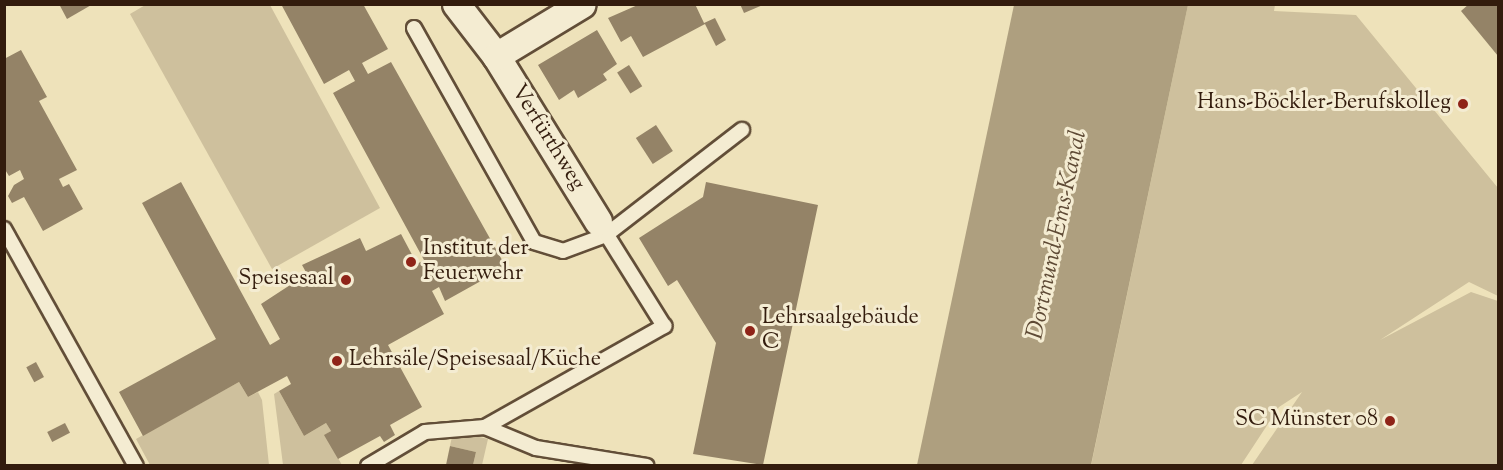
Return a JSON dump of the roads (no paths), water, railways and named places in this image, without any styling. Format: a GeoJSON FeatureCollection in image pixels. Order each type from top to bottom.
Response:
{"type":"FeatureCollection","features":[{"type":"Feature","properties":{"kind":"street","name":"Verfürthweg"},"geometry":{"type":"LineString","coordinates":[[456,4],[496,56],[602,228]]}},
{"type":"Feature","properties":{"kind":"street"},"geometry":{"type":"LineString","coordinates":[[496,56],[582,4]]}},
{"type":"Feature","properties":{"kind":"lane"},"geometry":{"type":"LineString","coordinates":[[414,28],[534,242],[562,251],[602,228],[742,130]]}},
{"type":"Feature","properties":{"kind":"lane"},"geometry":{"type":"LineString","coordinates":[[368,465],[425,432],[485,427],[664,326],[602,228]]}},
{"type":"Feature","properties":{"kind":"lane"},"geometry":{"type":"LineString","coordinates":[[4,229],[136,465]]}},
{"type":"Feature","properties":{"kind":"lane"},"geometry":{"type":"LineString","coordinates":[[485,427],[536,448],[647,465]]}},
{"type":"Feature","properties":{"kind":"water","name":"Dortmund-Ems-Kanal"},"geometry":{"type":"Polygon","coordinates":[[[1014,5],[1188,5],[1091,465],[917,465],[1014,5]]]}},
{"type":"Feature","properties":{"kind":"place","name":"Hans-Böckler-Berufskolleg"},"geometry":{"type":"Point","coordinates":[1463,104]}},
{"type":"Feature","properties":{"kind":"place","name":"Institut der Feuerwehr"},"geometry":{"type":"Point","coordinates":[411,262]}},
{"type":"Feature","properties":{"kind":"place","name":"Speisesaal"},"geometry":{"type":"Point","coordinates":[346,280]}},
{"type":"Feature","properties":{"kind":"place","name":"Lehrsaalgebäude C"},"geometry":{"type":"Point","coordinates":[750,331]}},
{"type":"Feature","properties":{"kind":"place","name":"Lehrsäle/Speisesaal/Küche"},"geometry":{"type":"Point","coordinates":[337,361]}},
{"type":"Feature","properties":{"kind":"place","name":"SC Münster 08"},"geometry":{"type":"Point","coordinates":[1390,421]}}]}
